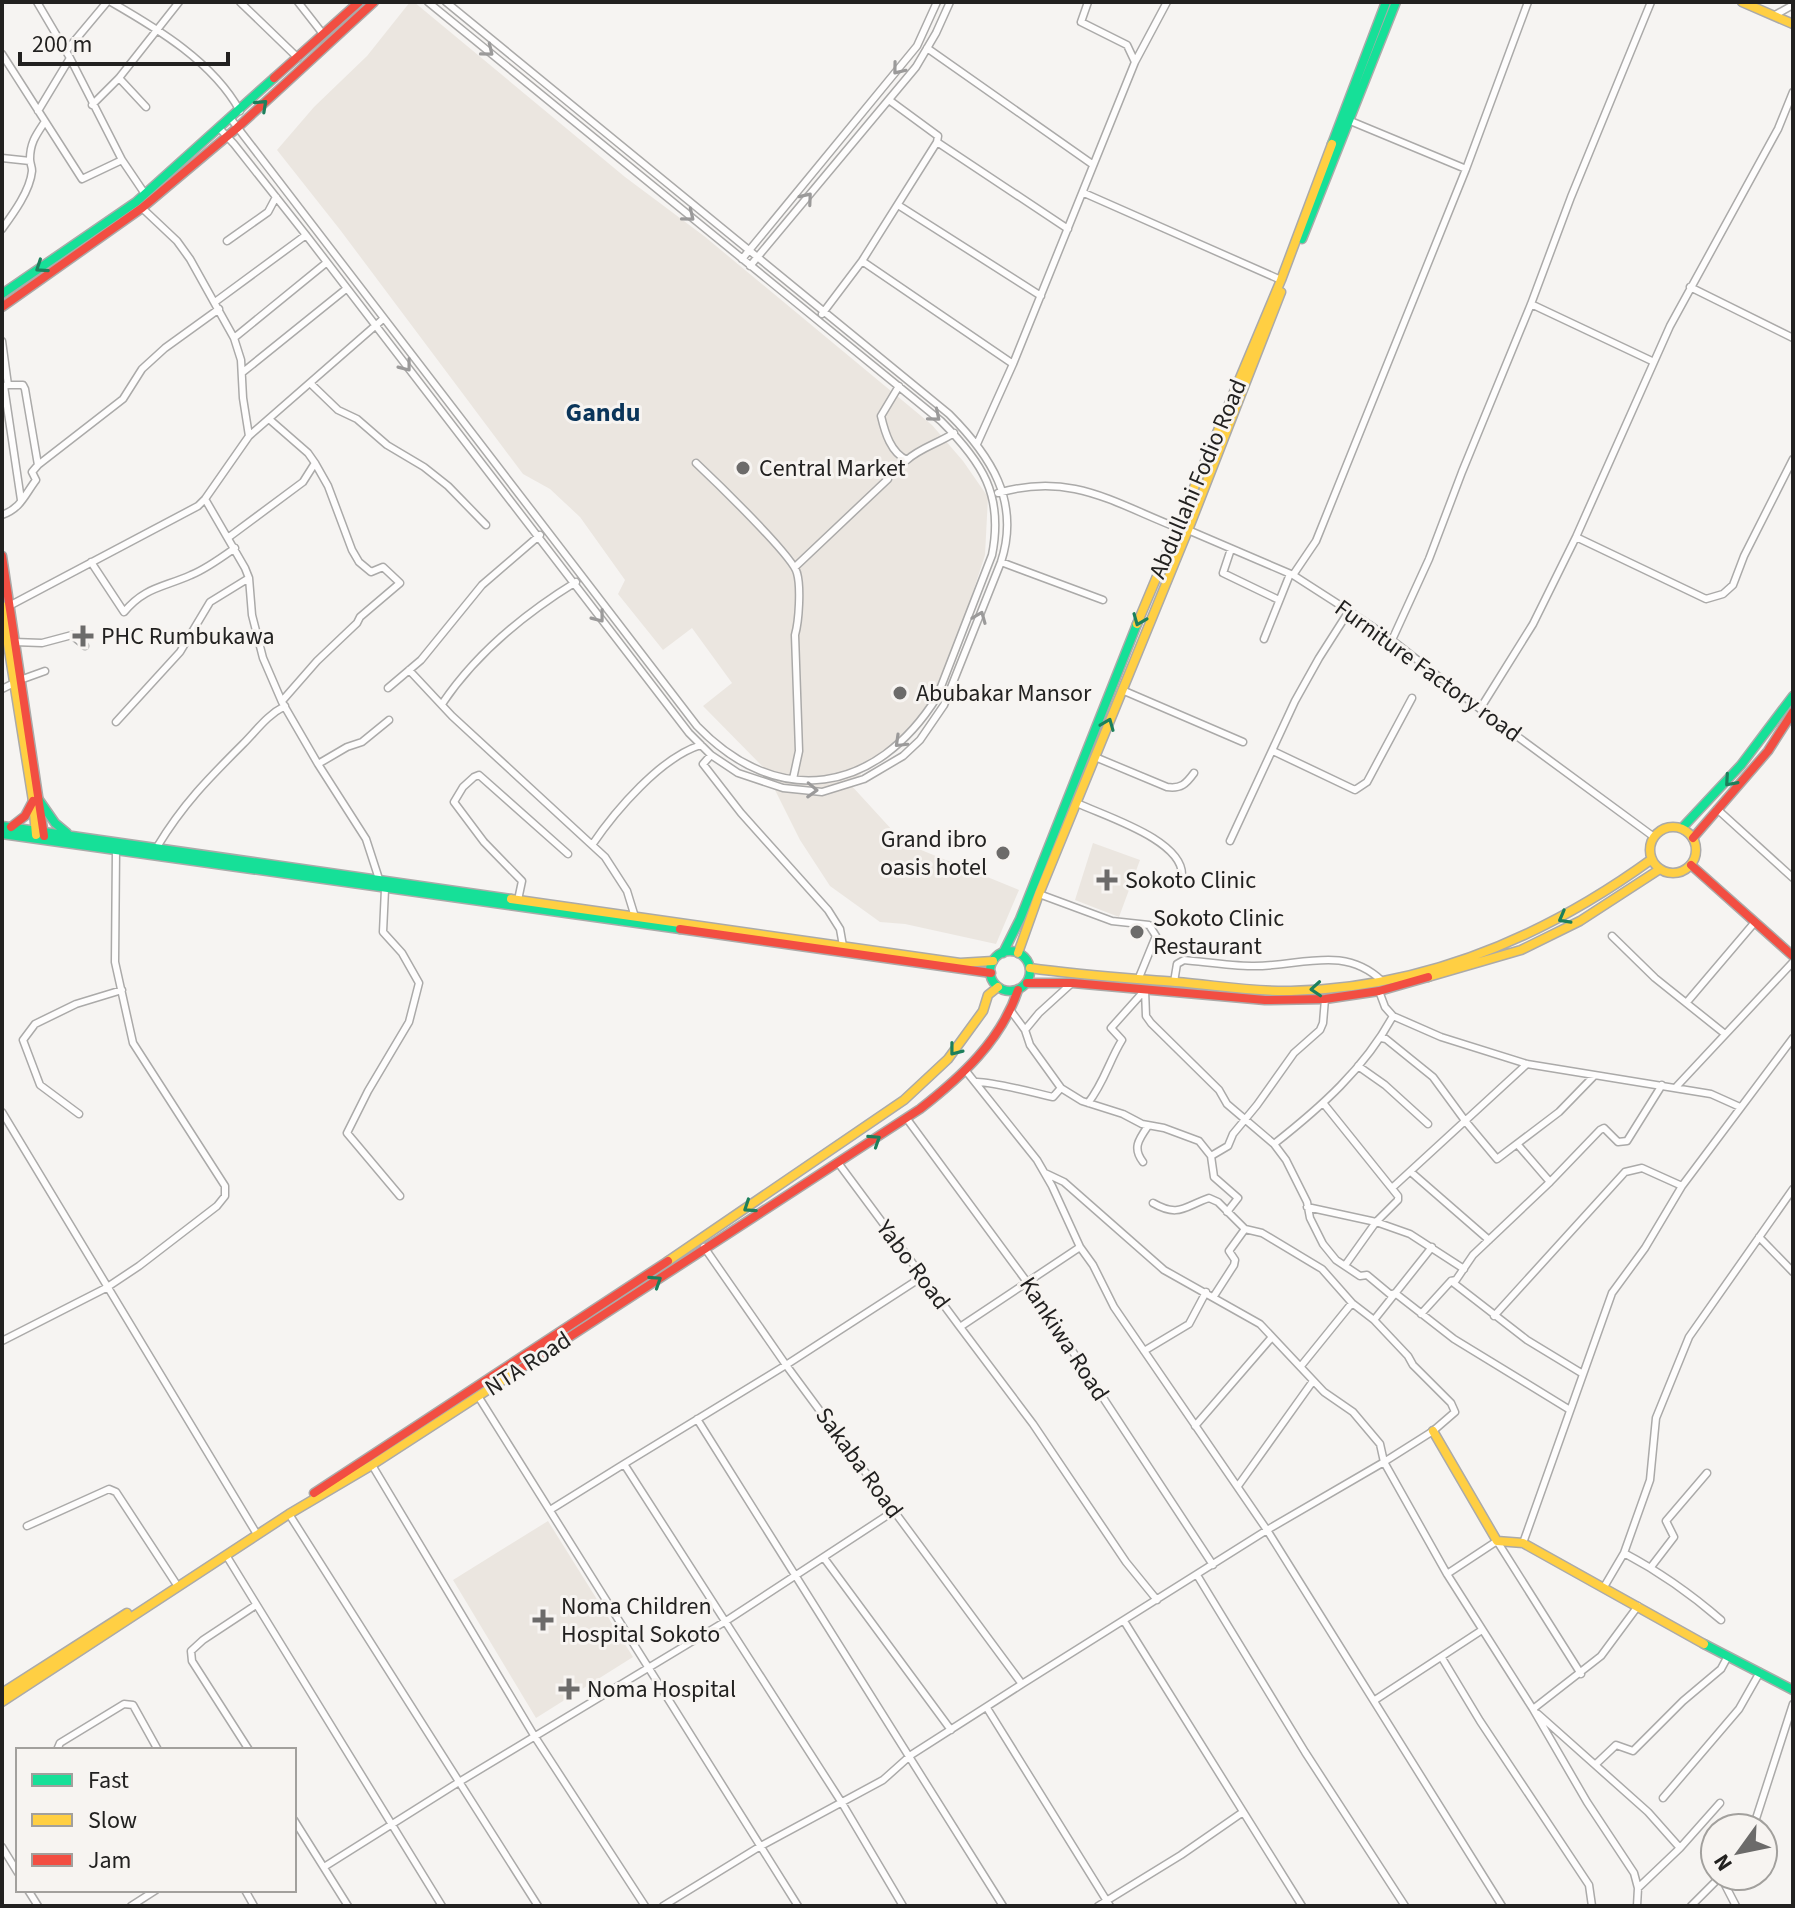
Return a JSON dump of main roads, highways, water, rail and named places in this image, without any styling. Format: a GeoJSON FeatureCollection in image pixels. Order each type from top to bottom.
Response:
{"type":"FeatureCollection","features":[{"type":"Feature","properties":{"kind":"main road"},"geometry":{"type":"LineString","coordinates":[[2,294],[145,194],[359,2]]}},
{"type":"Feature","properties":{"kind":"main road"},"geometry":{"type":"LineString","coordinates":[[2,307],[142,208],[227,137],[374,2]]}},
{"type":"Feature","properties":{"kind":"main road","name":"Abdullahi Fodio Road"},"geometry":{"type":"LineString","coordinates":[[1003,953],[1020,919],[1281,280],[1386,2]]}},
{"type":"Feature","properties":{"kind":"main road","name":"Abdullahi Fodio Road"},"geometry":{"type":"LineString","coordinates":[[1018,953],[1396,2]]}},
{"type":"Feature","properties":{"kind":"main road"},"geometry":{"type":"LineString","coordinates":[[1742,2],[1793,24]]}},
{"type":"Feature","properties":{"kind":"main road"},"geometry":{"type":"LineString","coordinates":[[2,556],[6,606],[40,835]]}},
{"type":"Feature","properties":{"kind":"main road"},"geometry":{"type":"LineString","coordinates":[[6,606],[14,642],[17,682]]}},
{"type":"Feature","properties":{"kind":"main road"},"geometry":{"type":"LineString","coordinates":[[1682,828],[1731,780],[1793,696]]}},
{"type":"Feature","properties":{"kind":"main road"},"geometry":{"type":"LineString","coordinates":[[1693,838],[1768,751],[1793,712]]}},
{"type":"Feature","properties":{"kind":"main road"},"geometry":{"type":"LineString","coordinates":[[6,826],[25,816],[36,800]]}},
{"type":"Feature","properties":{"kind":"main road"},"geometry":{"type":"LineString","coordinates":[[36,800],[70,836]]}},
{"type":"Feature","properties":{"kind":"main road"},"geometry":{"type":"LineString","coordinates":[[6,826],[116,850],[991,973]]}},
{"type":"Feature","properties":{"kind":"main road"},"geometry":{"type":"LineString","coordinates":[[1666,828],[1682,828],[1693,838],[1695,857],[1691,865],[1682,872],[1671,873],[1660,869],[1652,859],[1650,848],[1654,837],[1666,828]]}},
{"type":"Feature","properties":{"kind":"main road"},"geometry":{"type":"LineString","coordinates":[[2,834],[70,836],[157,847],[960,963],[993,961],[1003,953],[1018,953],[1030,968],[1027,983]]}},
{"type":"Feature","properties":{"kind":"main road"},"geometry":{"type":"LineString","coordinates":[[1030,968],[1138,980],[1291,991],[1382,981],[1450,963],[1539,931],[1622,882],[1652,859]]}},
{"type":"Feature","properties":{"kind":"main road"},"geometry":{"type":"LineString","coordinates":[[1691,865],[1793,956]]}},
{"type":"Feature","properties":{"kind":"main road"},"geometry":{"type":"LineString","coordinates":[[993,961],[991,973],[998,987],[1011,991],[1027,983],[1073,983],[1265,1000],[1325,999],[1379,991],[1521,950],[1580,921],[1660,869]]}},
{"type":"Feature","properties":{"kind":"main road","name":"NTA Road"},"geometry":{"type":"LineString","coordinates":[[2,1693],[701,1240],[904,1100],[948,1059],[983,1011],[988,995],[998,987]]}},
{"type":"Feature","properties":{"kind":"main road","name":"NTA Road"},"geometry":{"type":"LineString","coordinates":[[2,1702],[289,1514],[372,1465],[907,1119],[979,1058],[1011,1011],[1018,990]]}},
{"type":"Feature","properties":{"kind":"main road"},"geometry":{"type":"LineString","coordinates":[[1433,1431],[1497,1541],[1523,1543],[1793,1690]]}},
{"type":"Feature","properties":{"kind":"place","name":"Central Market"},"geometry":{"type":"Point","coordinates":[743,468]}},
{"type":"Feature","properties":{"kind":"place","name":"PHC Rumbukawa"},"geometry":{"type":"Point","coordinates":[83,636]}},
{"type":"Feature","properties":{"kind":"place","name":"Abubakar Mansor"},"geometry":{"type":"Point","coordinates":[900,693]}},
{"type":"Feature","properties":{"kind":"place","name":"Grand ibro oasis hotel"},"geometry":{"type":"Point","coordinates":[1003,853]}},
{"type":"Feature","properties":{"kind":"place","name":"Sokoto Clinic"},"geometry":{"type":"Point","coordinates":[1107,880]}},
{"type":"Feature","properties":{"kind":"place","name":"Sokoto Clinic Restaurant"},"geometry":{"type":"Point","coordinates":[1137,932]}},
{"type":"Feature","properties":{"kind":"place","name":"Noma Children Hospital Sokoto"},"geometry":{"type":"Point","coordinates":[543,1620]}},
{"type":"Feature","properties":{"kind":"place","name":"Noma Hospital"},"geometry":{"type":"Point","coordinates":[569,1689]}},
{"type":"Feature","properties":{"kind":"district","name":"Gandu"},"geometry":{"type":"Point","coordinates":[603,412]}}]}
